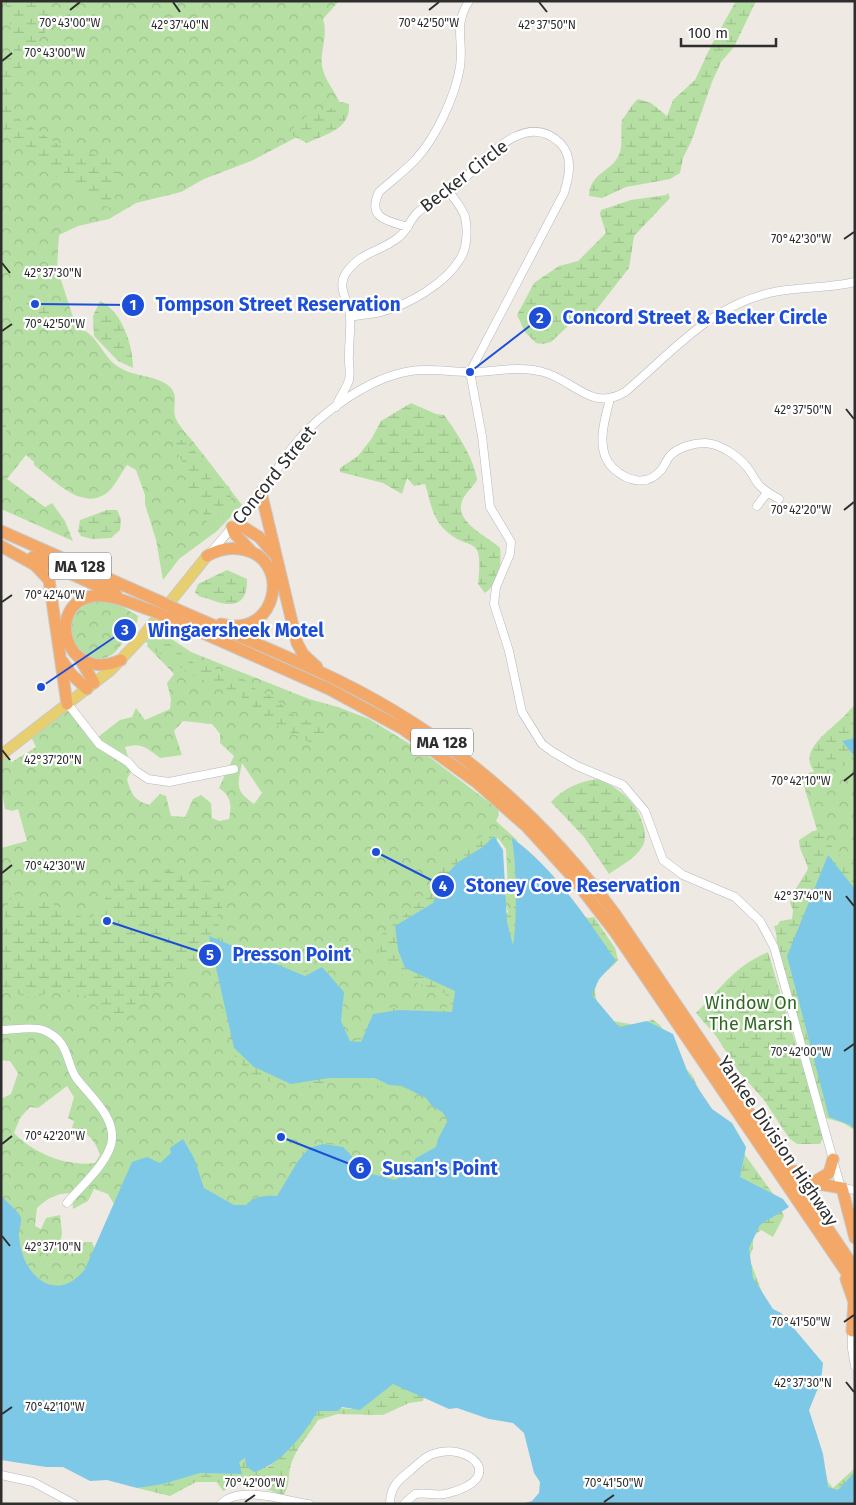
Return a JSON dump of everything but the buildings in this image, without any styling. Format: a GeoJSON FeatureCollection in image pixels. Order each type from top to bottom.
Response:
{"type":"FeatureCollection","features":[{"type":"Feature","properties":{"kind":"highway"},"geometry":{"type":"LineString","coordinates":[[261,492],[295,638],[303,654],[319,668],[381,704]]}},
{"type":"Feature","properties":{"kind":"highway"},"geometry":{"type":"LineString","coordinates":[[172,614],[225,625],[242,626],[255,621],[270,604],[274,586],[269,568],[234,533],[232,527],[240,525],[254,533],[275,557]]}},
{"type":"Feature","properties":{"kind":"highway","name":"Yankee Division Highway"},"geometry":{"type":"LineString","coordinates":[[1,531],[154,607]]}},
{"type":"Feature","properties":{"kind":"highway"},"geometry":{"type":"LineString","coordinates":[[1,545],[36,565],[47,576],[53,595],[67,704]]}},
{"type":"Feature","properties":{"kind":"highway","name":"Yankee Division Highway"},"geometry":{"type":"LineString","coordinates":[[1,545],[320,672],[381,704],[427,732],[468,761],[522,807],[563,850],[615,914],[855,1269]]}},
{"type":"Feature","properties":{"kind":"highway"},"geometry":{"type":"LineString","coordinates":[[207,556],[229,548],[254,553]]}},
{"type":"Feature","properties":{"kind":"highway"},"geometry":{"type":"LineString","coordinates":[[91,686],[78,658],[69,646],[65,629],[69,614],[80,602],[92,597],[154,607]]}},
{"type":"Feature","properties":{"kind":"highway","name":"Yankee Division Highway"},"geometry":{"type":"LineString","coordinates":[[172,614],[379,715],[449,761],[508,809],[564,867],[606,920],[855,1285]]}},
{"type":"Feature","properties":{"kind":"highway"},"geometry":{"type":"LineString","coordinates":[[62,658],[71,674],[91,686]]}},
{"type":"Feature","properties":{"kind":"highway"},"geometry":{"type":"LineString","coordinates":[[78,658],[88,663],[104,665],[121,660]]}},
{"type":"Feature","properties":{"kind":"highway"},"geometry":{"type":"LineString","coordinates":[[740,1099],[793,1170],[804,1180],[842,1188],[855,1238]]}},
{"type":"Feature","properties":{"kind":"highway"},"geometry":{"type":"LineString","coordinates":[[812,1183],[829,1173],[833,1159]]}},
{"type":"Feature","properties":{"kind":"highway"},"geometry":{"type":"LineString","coordinates":[[847,1210],[855,1197]]}},
{"type":"Feature","properties":{"kind":"highway"},"geometry":{"type":"LineString","coordinates":[[799,1202],[851,1290],[854,1307],[854,1329]]}},
{"type":"Feature","properties":{"kind":"main road","name":"Concord Street"},"geometry":{"type":"LineString","coordinates":[[1,755],[91,686],[121,660],[207,556]]}},
{"type":"Feature","properties":{"kind":"street"},"geometry":{"type":"LineString","coordinates":[[408,227],[380,217],[375,209],[375,199],[379,192],[415,161],[445,112],[460,69],[459,20],[469,1]]}},
{"type":"Feature","properties":{"kind":"street","name":"Becker Circle"},"geometry":{"type":"LineString","coordinates":[[350,317],[342,288],[342,281],[360,258],[398,238],[408,227],[415,215],[449,191],[508,140],[529,132],[540,132],[556,139],[567,153],[570,174],[555,213],[470,372]]}},
{"type":"Feature","properties":{"kind":"street"},"geometry":{"type":"LineString","coordinates":[[336,407],[349,378],[350,317],[381,312],[419,294],[450,272],[462,258],[467,234],[465,216],[449,191]]}},
{"type":"Feature","properties":{"kind":"street"},"geometry":{"type":"LineString","coordinates":[[779,499],[767,493],[736,456],[722,448],[705,443],[683,447],[670,455],[662,470],[654,476],[643,481],[632,481],[607,462],[602,449],[604,420],[610,400],[629,389],[709,318],[736,304],[779,291],[832,287],[855,282]]}},
{"type":"Feature","properties":{"kind":"street","name":"Concord Street"},"geometry":{"type":"LineString","coordinates":[[207,556],[261,492],[310,426],[351,395],[402,373],[422,370],[470,372],[531,369],[556,377],[594,398],[610,400]]}},
{"type":"Feature","properties":{"kind":"street"},"geometry":{"type":"LineString","coordinates":[[470,372],[484,449],[490,507],[511,542],[510,554],[496,587],[494,604],[508,651],[522,712],[542,744],[567,761],[623,785],[645,811],[663,860],[683,875],[732,895],[760,921],[774,947],[842,1188],[855,1190]]}},
{"type":"Feature","properties":{"kind":"street"},"geometry":{"type":"LineString","coordinates":[[757,506],[767,493]]}},
{"type":"Feature","properties":{"kind":"street"},"geometry":{"type":"LineString","coordinates":[[67,704],[99,744],[128,762],[136,771],[148,779],[169,782],[234,769]]}},
{"type":"Feature","properties":{"kind":"street"},"geometry":{"type":"LineString","coordinates":[[1,1030],[42,1030],[59,1042],[67,1052],[76,1078],[95,1099],[110,1126],[112,1136],[107,1153],[67,1203]]}},
{"type":"Feature","properties":{"kind":"street"},"geometry":{"type":"LineString","coordinates":[[854,1329],[852,1349],[855,1366]]}},
{"type":"Feature","properties":{"kind":"street"},"geometry":{"type":"LineString","coordinates":[[390,1504],[390,1494],[395,1482],[423,1460],[434,1454],[446,1452],[468,1456],[477,1462],[480,1469],[479,1476],[475,1481],[448,1494],[415,1494],[404,1504]]}},
{"type":"Feature","properties":{"kind":"street"},"geometry":{"type":"LineString","coordinates":[[1,1475],[33,1482],[74,1504]]}},
{"type":"Feature","properties":{"kind":"street"},"geometry":{"type":"LineString","coordinates":[[221,1504],[236,1495],[249,1493],[309,1504]]}},
{"type":"Feature","properties":{"kind":"green space"},"geometry":{"type":"Polygon","coordinates":[[[1,1],[339,1],[323,19],[325,33],[322,64],[325,75],[339,101],[343,113],[251,161],[204,179],[181,192],[136,203],[109,219],[78,226],[59,235],[57,268],[77,329],[84,330],[94,338],[117,366],[130,373],[158,380],[170,387],[175,399],[175,415],[182,429],[242,505],[217,531],[179,559],[163,580],[156,540],[145,504],[145,495],[136,470],[127,465],[109,491],[99,497],[89,499],[69,492],[34,465],[34,462],[26,455],[7,479],[45,507],[52,503],[65,521],[73,541],[1,509],[1,1]]]}},
{"type":"Feature","properties":{"kind":"green space"},"geometry":{"type":"Polygon","coordinates":[[[5,1],[36,1],[45,8],[53,6],[54,14],[52,24],[36,44],[18,74],[11,96],[13,115],[59,145],[110,159],[119,174],[113,184],[115,201],[111,208],[88,199],[65,181],[53,175],[8,138],[3,128],[1,111],[1,63],[7,58],[12,44],[5,1]]]}},
{"type":"Feature","properties":{"kind":"green space"},"geometry":{"type":"Polygon","coordinates":[[[736,1],[756,1],[734,47],[721,62],[712,82],[691,142],[683,158],[680,173],[670,179],[626,187],[602,198],[589,196],[593,181],[617,159],[621,148],[622,120],[633,104],[638,99],[651,103],[667,116],[673,100],[695,80],[736,1]]]}},
{"type":"Feature","properties":{"kind":"green space"},"geometry":{"type":"Polygon","coordinates":[[[341,102],[349,104],[349,113],[346,120],[336,130],[307,143],[291,135],[293,128],[310,113],[322,114],[341,102]]]}},
{"type":"Feature","properties":{"kind":"green space"},"geometry":{"type":"Polygon","coordinates":[[[668,193],[670,198],[634,236],[629,268],[589,319],[570,324],[551,342],[536,343],[525,332],[517,315],[534,283],[559,266],[578,261],[606,233],[600,214],[601,210],[631,200],[666,195],[668,193]]]}},
{"type":"Feature","properties":{"kind":"green space"},"geometry":{"type":"Polygon","coordinates":[[[28,297],[47,304],[60,313],[68,323],[69,328],[49,324],[30,324],[24,302],[28,297]]]}},
{"type":"Feature","properties":{"kind":"green space"},"geometry":{"type":"Polygon","coordinates":[[[100,301],[114,312],[125,330],[131,349],[133,368],[118,361],[94,336],[93,316],[100,301]]]}},
{"type":"Feature","properties":{"kind":"green space"},"geometry":{"type":"Polygon","coordinates":[[[411,403],[436,414],[444,415],[459,437],[473,464],[477,480],[463,499],[462,515],[473,528],[500,548],[500,560],[496,579],[494,584],[485,593],[478,584],[479,556],[476,549],[452,535],[438,522],[425,484],[414,486],[407,478],[402,494],[383,483],[340,472],[340,468],[358,456],[372,438],[381,421],[411,403]]]}},
{"type":"Feature","properties":{"kind":"green space"},"geometry":{"type":"Polygon","coordinates":[[[1,415],[5,422],[7,434],[1,445],[1,415]]]}},
{"type":"Feature","properties":{"kind":"green space"},"geometry":{"type":"Polygon","coordinates":[[[176,440],[184,440],[200,457],[214,485],[229,486],[231,492],[230,504],[224,513],[210,525],[207,523],[197,500],[186,487],[184,465],[175,447],[176,440]]]}},
{"type":"Feature","properties":{"kind":"green space"},"geometry":{"type":"Polygon","coordinates":[[[107,510],[117,510],[121,519],[120,530],[111,538],[92,539],[81,536],[78,531],[80,520],[107,510]]]}},
{"type":"Feature","properties":{"kind":"green space"},"geometry":{"type":"Polygon","coordinates":[[[227,570],[247,579],[247,588],[241,600],[236,603],[224,604],[201,597],[195,592],[198,584],[227,570]]]}},
{"type":"Feature","properties":{"kind":"green space"},"geometry":{"type":"Polygon","coordinates":[[[103,600],[118,604],[138,616],[133,630],[116,651],[100,659],[88,656],[79,649],[73,638],[71,626],[75,614],[86,605],[103,600]]]}},
{"type":"Feature","properties":{"kind":"green space"},"geometry":{"type":"Polygon","coordinates":[[[161,632],[191,652],[309,699],[338,707],[369,719],[423,752],[498,809],[499,815],[496,821],[517,840],[517,934],[504,901],[508,889],[506,849],[498,838],[494,843],[460,984],[450,1134],[406,1182],[284,1194],[245,1208],[114,1204],[108,1194],[94,1189],[88,1201],[73,1209],[70,1193],[60,1194],[48,1199],[37,1208],[35,1226],[41,1229],[46,1218],[60,1215],[62,1233],[60,1244],[70,1255],[85,1242],[92,1242],[95,1250],[85,1269],[76,1280],[63,1286],[55,1286],[42,1282],[26,1262],[12,1220],[1,1195],[1,1099],[11,1094],[18,1073],[10,1061],[1,1060],[1,848],[27,841],[18,809],[12,811],[5,809],[1,785],[1,760],[5,757],[12,762],[36,747],[31,737],[67,709],[98,737],[120,720],[132,717],[136,708],[145,720],[170,709],[171,699],[167,683],[174,674],[147,646],[148,644],[145,641],[161,632]],[[183,721],[174,731],[182,755],[160,758],[144,747],[135,745],[125,747],[132,770],[127,779],[130,789],[137,799],[149,805],[160,794],[166,796],[171,816],[185,817],[193,799],[201,795],[211,803],[212,818],[219,821],[229,819],[230,801],[219,788],[234,756],[220,743],[220,734],[212,724],[183,721]],[[242,763],[239,782],[240,791],[254,804],[262,793],[242,763]],[[67,1086],[38,1108],[30,1107],[20,1118],[14,1133],[31,1147],[51,1157],[73,1163],[95,1163],[100,1155],[96,1145],[87,1134],[72,1128],[74,1121],[68,1118],[74,1097],[67,1086]]]}},
{"type":"Feature","properties":{"kind":"green space"},"geometry":{"type":"Polygon","coordinates":[[[149,637],[169,644],[194,663],[233,674],[247,681],[257,690],[273,697],[297,718],[313,722],[327,730],[327,738],[311,743],[272,723],[238,694],[187,673],[168,656],[157,653],[149,643],[149,637]]]}},
{"type":"Feature","properties":{"kind":"green space"},"geometry":{"type":"Polygon","coordinates":[[[855,705],[855,765],[815,772],[810,765],[810,757],[816,743],[855,705]]]}},
{"type":"Feature","properties":{"kind":"green space"},"geometry":{"type":"Polygon","coordinates":[[[821,736],[855,749],[855,1028],[796,1002],[774,926],[791,922],[806,889],[811,858],[811,832],[817,830],[801,776],[831,765],[830,754],[821,736]]]}},
{"type":"Feature","properties":{"kind":"green space"},"geometry":{"type":"Polygon","coordinates":[[[598,779],[621,792],[633,804],[638,811],[645,833],[644,843],[639,851],[609,874],[584,837],[551,802],[573,786],[585,781],[598,779]]]}},
{"type":"Feature","properties":{"kind":"green space"},"geometry":{"type":"Polygon","coordinates":[[[813,831],[821,834],[846,862],[855,861],[853,1129],[843,1123],[826,1118],[777,946],[776,928],[780,921],[792,919],[793,910],[790,903],[792,895],[808,869],[799,840],[813,831]]]}},
{"type":"Feature","properties":{"kind":"green space"},"geometry":{"type":"Polygon","coordinates":[[[491,832],[504,885],[506,914],[514,900],[515,889],[510,834],[576,914],[589,918],[594,917],[615,948],[618,960],[603,975],[595,988],[596,999],[608,1020],[641,1026],[652,1019],[661,1026],[671,1053],[692,1075],[701,1094],[774,1195],[784,1216],[773,1237],[761,1230],[753,1236],[753,1248],[749,1258],[817,1435],[828,1482],[833,1488],[855,1468],[855,1497],[834,1502],[664,1313],[409,1081],[399,1090],[379,1087],[374,1081],[361,1075],[297,1088],[281,1083],[264,1081],[251,1075],[235,1057],[224,1028],[222,981],[214,964],[201,966],[182,977],[164,978],[157,990],[147,999],[135,1004],[126,1013],[114,1015],[101,1011],[87,996],[73,994],[61,988],[36,997],[26,997],[1,987],[3,926],[12,894],[32,901],[48,902],[87,919],[93,916],[117,884],[126,880],[139,884],[149,883],[175,869],[181,870],[193,880],[205,881],[216,879],[226,886],[227,896],[217,917],[221,936],[220,948],[229,946],[243,949],[255,956],[270,959],[298,973],[322,969],[337,988],[342,988],[344,1002],[341,1024],[346,1037],[352,1042],[361,1035],[367,1018],[383,1010],[396,1008],[427,1015],[441,1013],[447,1008],[447,997],[444,993],[405,976],[391,964],[376,946],[381,935],[426,896],[436,869],[480,837],[491,832]]]}},
{"type":"Feature","properties":{"kind":"green space","name":"Window On The Marsh"},"geometry":{"type":"Polygon","coordinates":[[[768,952],[821,1128],[823,1138],[820,1144],[797,1144],[789,1138],[764,1100],[739,1072],[716,1036],[696,1013],[737,971],[768,952]]]}},
{"type":"Feature","properties":{"kind":"green space"},"geometry":{"type":"Polygon","coordinates":[[[329,1142],[344,1149],[383,1176],[383,1182],[311,1161],[303,1151],[307,1146],[329,1142]]]}},
{"type":"Feature","properties":{"kind":"green space"},"geometry":{"type":"Polygon","coordinates":[[[395,1382],[425,1393],[423,1401],[409,1403],[383,1415],[338,1414],[318,1420],[295,1454],[290,1468],[288,1486],[283,1495],[266,1489],[251,1472],[240,1472],[224,1482],[196,1482],[170,1496],[137,1488],[149,1484],[166,1483],[247,1457],[267,1468],[282,1455],[318,1411],[333,1407],[351,1409],[363,1407],[395,1382]]]}},
{"type":"Feature","properties":{"kind":"green space"},"geometry":{"type":"Polygon","coordinates":[[[259,1465],[260,1486],[236,1484],[223,1491],[208,1470],[259,1465]]]}},
{"type":"Feature","properties":{"kind":"water"},"geometry":{"type":"Polygon","coordinates":[[[855,738],[855,757],[842,741],[855,738]]]}},
{"type":"Feature","properties":{"kind":"water"},"geometry":{"type":"Polygon","coordinates":[[[494,836],[503,850],[507,922],[513,945],[516,891],[511,837],[542,864],[569,894],[616,961],[599,979],[592,995],[619,1027],[647,1021],[673,1034],[688,1073],[712,1109],[732,1123],[746,1147],[740,1177],[783,1199],[789,1207],[760,1225],[749,1248],[753,1278],[773,1309],[781,1313],[823,1363],[821,1381],[809,1410],[823,1454],[828,1487],[838,1490],[855,1472],[855,1504],[521,1504],[532,1501],[539,1493],[540,1482],[534,1473],[524,1433],[513,1423],[489,1419],[457,1408],[449,1409],[393,1384],[360,1410],[342,1407],[338,1411],[318,1411],[299,1439],[283,1456],[254,1472],[246,1466],[245,1458],[239,1462],[242,1474],[200,1473],[163,1484],[137,1488],[107,1480],[90,1481],[63,1467],[46,1467],[1,1460],[1,1195],[20,1216],[19,1235],[26,1263],[42,1281],[52,1285],[63,1285],[74,1280],[85,1269],[132,1162],[147,1157],[160,1163],[171,1153],[170,1148],[183,1139],[194,1158],[204,1188],[234,1205],[246,1205],[260,1197],[277,1196],[298,1161],[309,1148],[323,1144],[343,1147],[368,1173],[395,1180],[407,1173],[416,1158],[436,1147],[448,1120],[442,1112],[432,1106],[426,1098],[402,1086],[389,1085],[375,1078],[329,1078],[291,1084],[254,1067],[234,1048],[209,936],[305,976],[322,967],[344,992],[341,1021],[350,1041],[361,1042],[373,1014],[399,1010],[452,1012],[455,991],[405,968],[398,950],[395,926],[433,903],[446,875],[458,862],[483,847],[494,836]]]}},
{"type":"Feature","properties":{"kind":"water"},"geometry":{"type":"Polygon","coordinates":[[[828,855],[855,889],[855,1130],[850,1125],[829,1117],[787,956],[828,855]]]}},
{"type":"Feature","properties":{"kind":"place","name":"Tompson Street Reservation"},"geometry":{"type":"Point","coordinates":[35,304]}},
{"type":"Feature","properties":{"kind":"place","name":"Concord Street & Becker Circle"},"geometry":{"type":"Point","coordinates":[470,372]}},
{"type":"Feature","properties":{"kind":"place","name":"Wingaersheek Motel"},"geometry":{"type":"Point","coordinates":[41,687]}},
{"type":"Feature","properties":{"kind":"place","name":"Stoney Cove Reservation"},"geometry":{"type":"Point","coordinates":[376,852]}},
{"type":"Feature","properties":{"kind":"place","name":"Presson Point"},"geometry":{"type":"Point","coordinates":[107,921]}},
{"type":"Feature","properties":{"kind":"place","name":"Susan's Point"},"geometry":{"type":"Point","coordinates":[281,1137]}}]}
